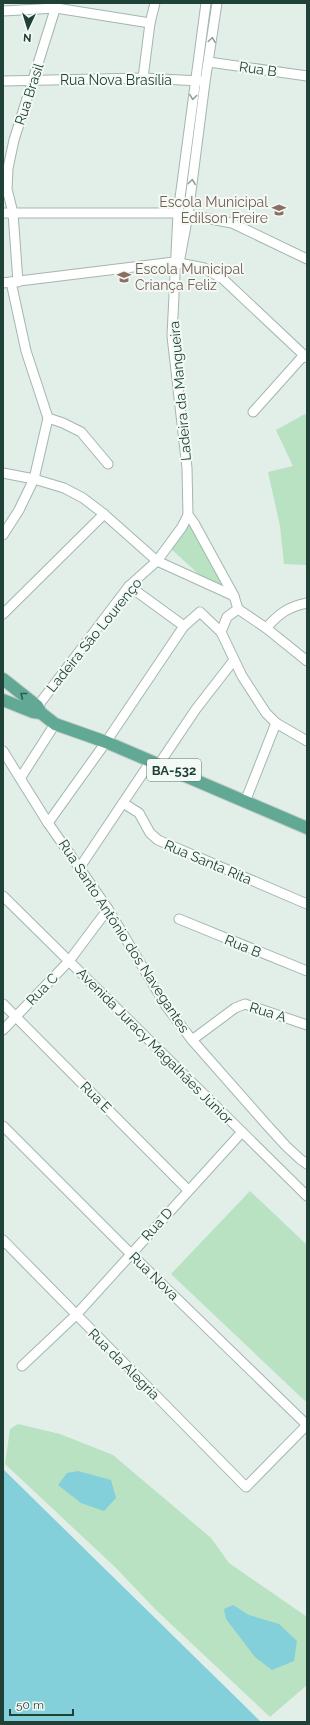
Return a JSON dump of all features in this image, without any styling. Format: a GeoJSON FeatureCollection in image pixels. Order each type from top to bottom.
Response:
{"type":"FeatureCollection","features":[{"type":"Feature","properties":{"kind":"main road","name":"BA-532"},"geometry":{"type":"LineString","coordinates":[[3,679],[55,724],[106,742],[155,762],[307,828]]}},
{"type":"Feature","properties":{"kind":"main road","name":"BA-532"},"geometry":{"type":"LineString","coordinates":[[3,700],[37,710]]}},
{"type":"Feature","properties":{"kind":"street"},"geometry":{"type":"LineString","coordinates":[[143,78],[150,23],[155,3]]}},
{"type":"Feature","properties":{"kind":"street"},"geometry":{"type":"LineString","coordinates":[[177,264],[188,215],[217,3]]}},
{"type":"Feature","properties":{"kind":"street"},"geometry":{"type":"LineString","coordinates":[[3,11],[56,5],[150,23]]}},
{"type":"Feature","properties":{"kind":"street","name":"Rua Brasil"},"geometry":{"type":"LineString","coordinates":[[48,418],[26,351],[11,282],[13,213],[7,189],[8,168],[14,140],[34,80],[56,5]]}},
{"type":"Feature","properties":{"kind":"street"},"geometry":{"type":"LineString","coordinates":[[177,264],[178,213],[205,7],[215,13]]}},
{"type":"Feature","properties":{"kind":"street","name":"Rua B"},"geometry":{"type":"LineString","coordinates":[[209,62],[307,76]]}},
{"type":"Feature","properties":{"kind":"street","name":"Rua Nova Brasília"},"geometry":{"type":"LineString","coordinates":[[3,81],[143,78],[205,82]]}},
{"type":"Feature","properties":{"kind":"street"},"geometry":{"type":"LineString","coordinates":[[3,213],[178,213],[232,223],[307,259]]}},
{"type":"Feature","properties":{"kind":"street"},"geometry":{"type":"LineString","coordinates":[[11,282],[177,264],[204,268],[223,279],[305,356],[254,412]]}},
{"type":"Feature","properties":{"kind":"street","name":"Ladeira da Mangueira"},"geometry":{"type":"LineString","coordinates":[[177,264],[172,336],[187,468],[188,515]]}},
{"type":"Feature","properties":{"kind":"street"},"geometry":{"type":"LineString","coordinates":[[3,535],[19,510],[34,479],[48,418],[64,423],[81,432],[108,464]]}},
{"type":"Feature","properties":{"kind":"street"},"geometry":{"type":"LineString","coordinates":[[3,473],[34,479],[64,488],[83,498],[104,514],[158,561],[234,596]]}},
{"type":"Feature","properties":{"kind":"street"},"geometry":{"type":"LineString","coordinates":[[3,614],[104,514]]}},
{"type":"Feature","properties":{"kind":"street"},"geometry":{"type":"LineString","coordinates":[[188,515],[194,523],[234,596],[238,609],[266,628],[307,661]]}},
{"type":"Feature","properties":{"kind":"street","name":"Ladeira São Lourenço"},"geometry":{"type":"LineString","coordinates":[[37,710],[129,586],[158,561],[182,527],[188,515]]}},
{"type":"Feature","properties":{"kind":"street"},"geometry":{"type":"LineString","coordinates":[[129,586],[184,626]]}},
{"type":"Feature","properties":{"kind":"street"},"geometry":{"type":"LineString","coordinates":[[266,628],[280,614],[307,603]]}},
{"type":"Feature","properties":{"kind":"street"},"geometry":{"type":"LineString","coordinates":[[221,632],[226,617],[238,609]]}},
{"type":"Feature","properties":{"kind":"street"},"geometry":{"type":"LineString","coordinates":[[48,823],[106,742],[184,626],[200,612],[221,632],[234,660],[259,704],[276,723],[307,741]]}},
{"type":"Feature","properties":{"kind":"street"},"geometry":{"type":"LineString","coordinates":[[80,867],[123,803],[234,660]]}},
{"type":"Feature","properties":{"kind":"street"},"geometry":{"type":"LineString","coordinates":[[245,802],[276,723]]}},
{"type":"Feature","properties":{"kind":"street"},"geometry":{"type":"LineString","coordinates":[[21,777],[55,724]]}},
{"type":"Feature","properties":{"kind":"street","name":"Rua Santo Antônio dos Navegantes"},"geometry":{"type":"LineString","coordinates":[[3,750],[48,823],[108,909],[166,1006],[192,1040],[286,1146],[307,1164]]}},
{"type":"Feature","properties":{"kind":"street","name":"Rua Santa Rita"},"geometry":{"type":"LineString","coordinates":[[123,803],[144,818],[150,834],[158,840],[307,904]]}},
{"type":"Feature","properties":{"kind":"street","name":"Avenida Juracy Magalhães Júnior"},"geometry":{"type":"LineString","coordinates":[[3,896],[307,1196]]}},
{"type":"Feature","properties":{"kind":"street","name":"Rua C"},"geometry":{"type":"LineString","coordinates":[[3,1030],[69,961],[108,909]]}},
{"type":"Feature","properties":{"kind":"street","name":"Rua B"},"geometry":{"type":"LineString","coordinates":[[179,919],[307,971]]}},
{"type":"Feature","properties":{"kind":"street","name":"Rua E"},"geometry":{"type":"LineString","coordinates":[[3,1004],[188,1190]]}},
{"type":"Feature","properties":{"kind":"street","name":"Rua A"},"geometry":{"type":"LineString","coordinates":[[192,1040],[240,1005],[245,1004],[307,1024]]}},
{"type":"Feature","properties":{"kind":"street","name":"Rua Nova"},"geometry":{"type":"LineString","coordinates":[[3,1126],[131,1254],[307,1425]]}},
{"type":"Feature","properties":{"kind":"street","name":"Rua D"},"geometry":{"type":"LineString","coordinates":[[22,1366],[76,1315],[242,1132]]}},
{"type":"Feature","properties":{"kind":"street","name":"Rua da Alegria"},"geometry":{"type":"LineString","coordinates":[[3,1240],[246,1487],[307,1425]]}},
{"type":"Feature","properties":{"kind":"green space"},"geometry":{"type":"Polygon","coordinates":[[[305,414],[307,415],[307,565],[284,564],[280,526],[268,472],[293,466],[276,430],[305,414]]]}},
{"type":"Feature","properties":{"kind":"green space"},"geometry":{"type":"Polygon","coordinates":[[[189,523],[227,590],[205,580],[169,547],[189,523]]]}},
{"type":"Feature","properties":{"kind":"green space"},"geometry":{"type":"Polygon","coordinates":[[[250,1191],[307,1245],[307,1399],[305,1401],[171,1274],[250,1191]]]}},
{"type":"Feature","properties":{"kind":"green space"},"geometry":{"type":"Polygon","coordinates":[[[18,1424],[60,1434],[113,1455],[211,1538],[229,1563],[307,1617],[307,1685],[270,1717],[156,1610],[115,1567],[5,1464],[10,1429],[18,1424]]]}},
{"type":"Feature","properties":{"kind":"water"},"geometry":{"type":"Polygon","coordinates":[[[3,1469],[4,1470],[261,1722],[3,1722],[3,1469]]]}},
{"type":"Feature","properties":{"kind":"water"},"geometry":{"type":"Polygon","coordinates":[[[78,1471],[111,1480],[116,1498],[104,1511],[81,1503],[58,1485],[67,1473],[78,1471]]]}},
{"type":"Feature","properties":{"kind":"water"},"geometry":{"type":"Polygon","coordinates":[[[233,1605],[249,1615],[279,1624],[297,1641],[294,1661],[272,1670],[255,1657],[226,1619],[224,1609],[233,1605]]]}},
{"type":"Feature","properties":{"kind":"place","name":"Escola Municipal Edilson Freire"},"geometry":{"type":"Point","coordinates":[279,210]}},
{"type":"Feature","properties":{"kind":"place","name":"Escola Municipal Criança Feliz"},"geometry":{"type":"Point","coordinates":[124,277]}}]}
